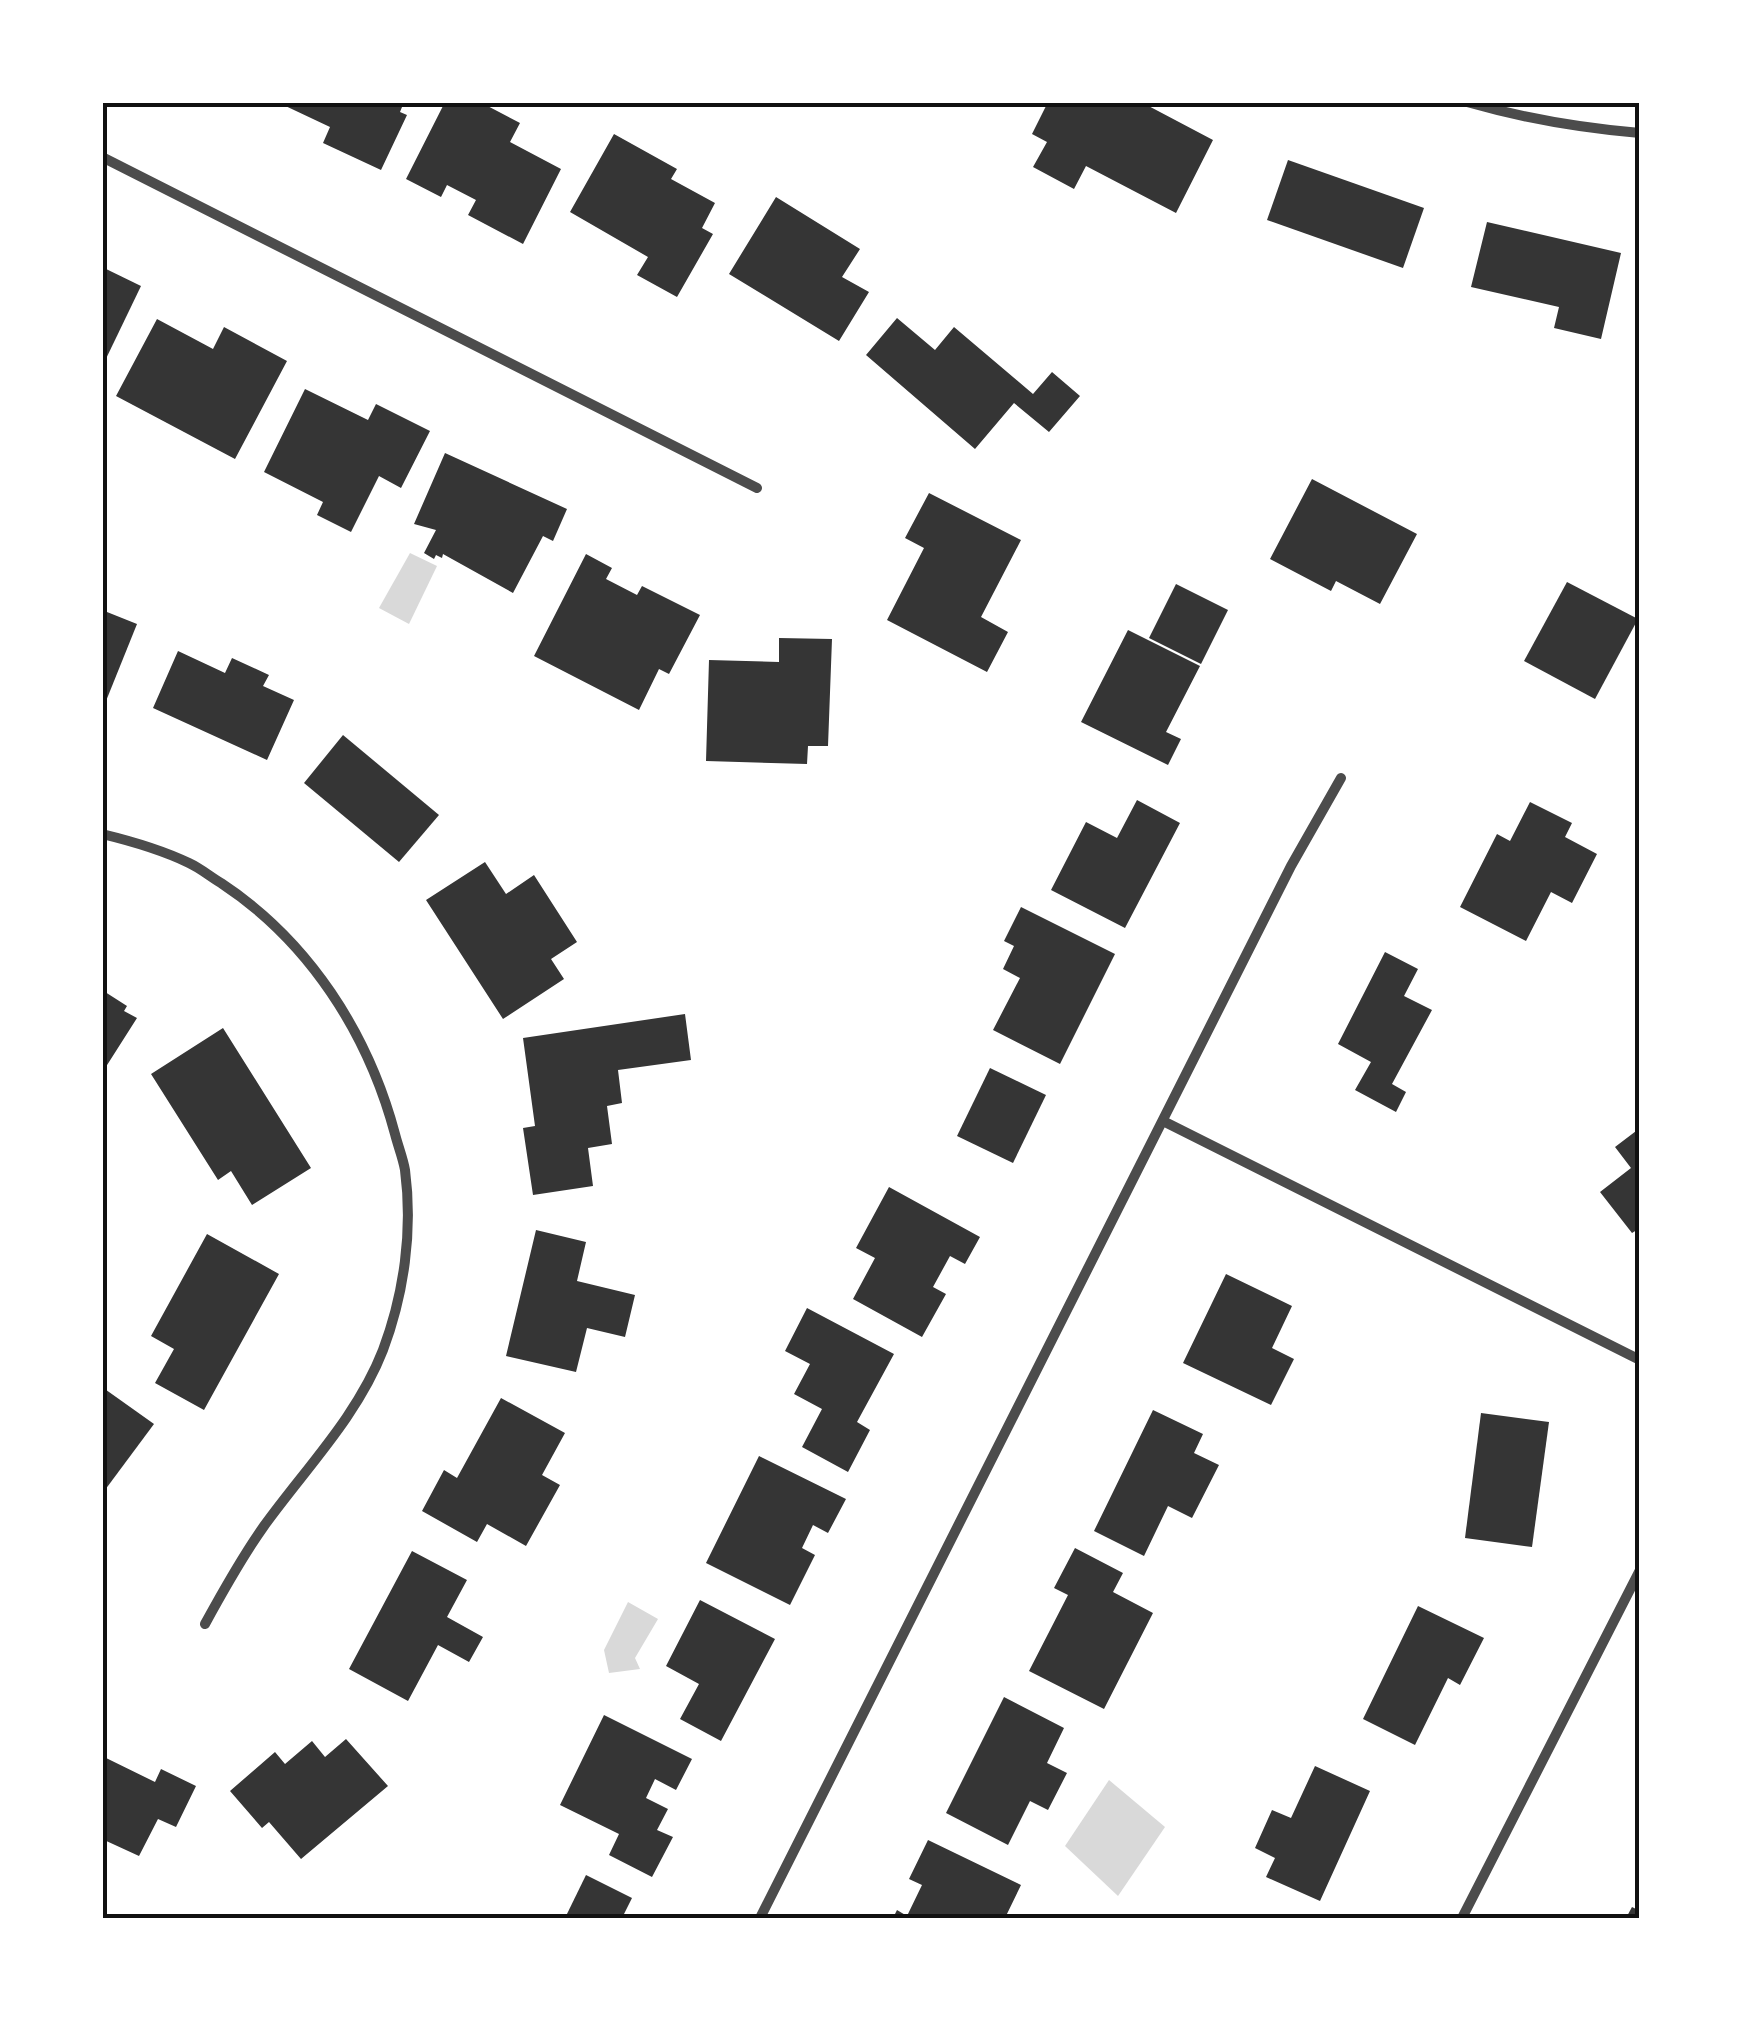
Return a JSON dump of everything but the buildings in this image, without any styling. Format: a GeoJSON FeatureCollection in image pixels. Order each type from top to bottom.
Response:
{"type":"FeatureCollection","features":[{"type":"Feature","properties":{"kind":"street"},"geometry":{"type":"LineString","coordinates":[[1468,102],[1505,113],[1640,133]]}},
{"type":"Feature","properties":{"kind":"street"},"geometry":{"type":"LineString","coordinates":[[102,157],[757,488]]}},
{"type":"Feature","properties":{"kind":"street"},"geometry":{"type":"LineString","coordinates":[[760,1918],[1291,866],[1340,778]]}},
{"type":"Feature","properties":{"kind":"street"},"geometry":{"type":"LineString","coordinates":[[102,834],[190,863],[252,904],[304,956],[330,989],[371,1061],[404,1169],[407,1239],[403,1278],[381,1354],[350,1414],[264,1526],[205,1624]]}},
{"type":"Feature","properties":{"kind":"street"},"geometry":{"type":"LineString","coordinates":[[1163,1120],[1640,1360]]}},
{"type":"Feature","properties":{"kind":"street"},"geometry":{"type":"LineString","coordinates":[[1462,1918],[1640,1570]]}},
{"type":"Feature","properties":{"kind":"shaded area"},"geometry":{"type":"Polygon","coordinates":[[[410,553],[437,566],[409,624],[379,608],[410,553]]]}},
{"type":"Feature","properties":{"kind":"shaded area"},"geometry":{"type":"Polygon","coordinates":[[[628,1602],[658,1619],[635,1658],[640,1669],[609,1673],[604,1650],[628,1602]]]}},
{"type":"Feature","properties":{"kind":"shaded area"},"geometry":{"type":"Polygon","coordinates":[[[1109,1780],[1165,1827],[1118,1896],[1065,1846],[1109,1780]]]}}]}
